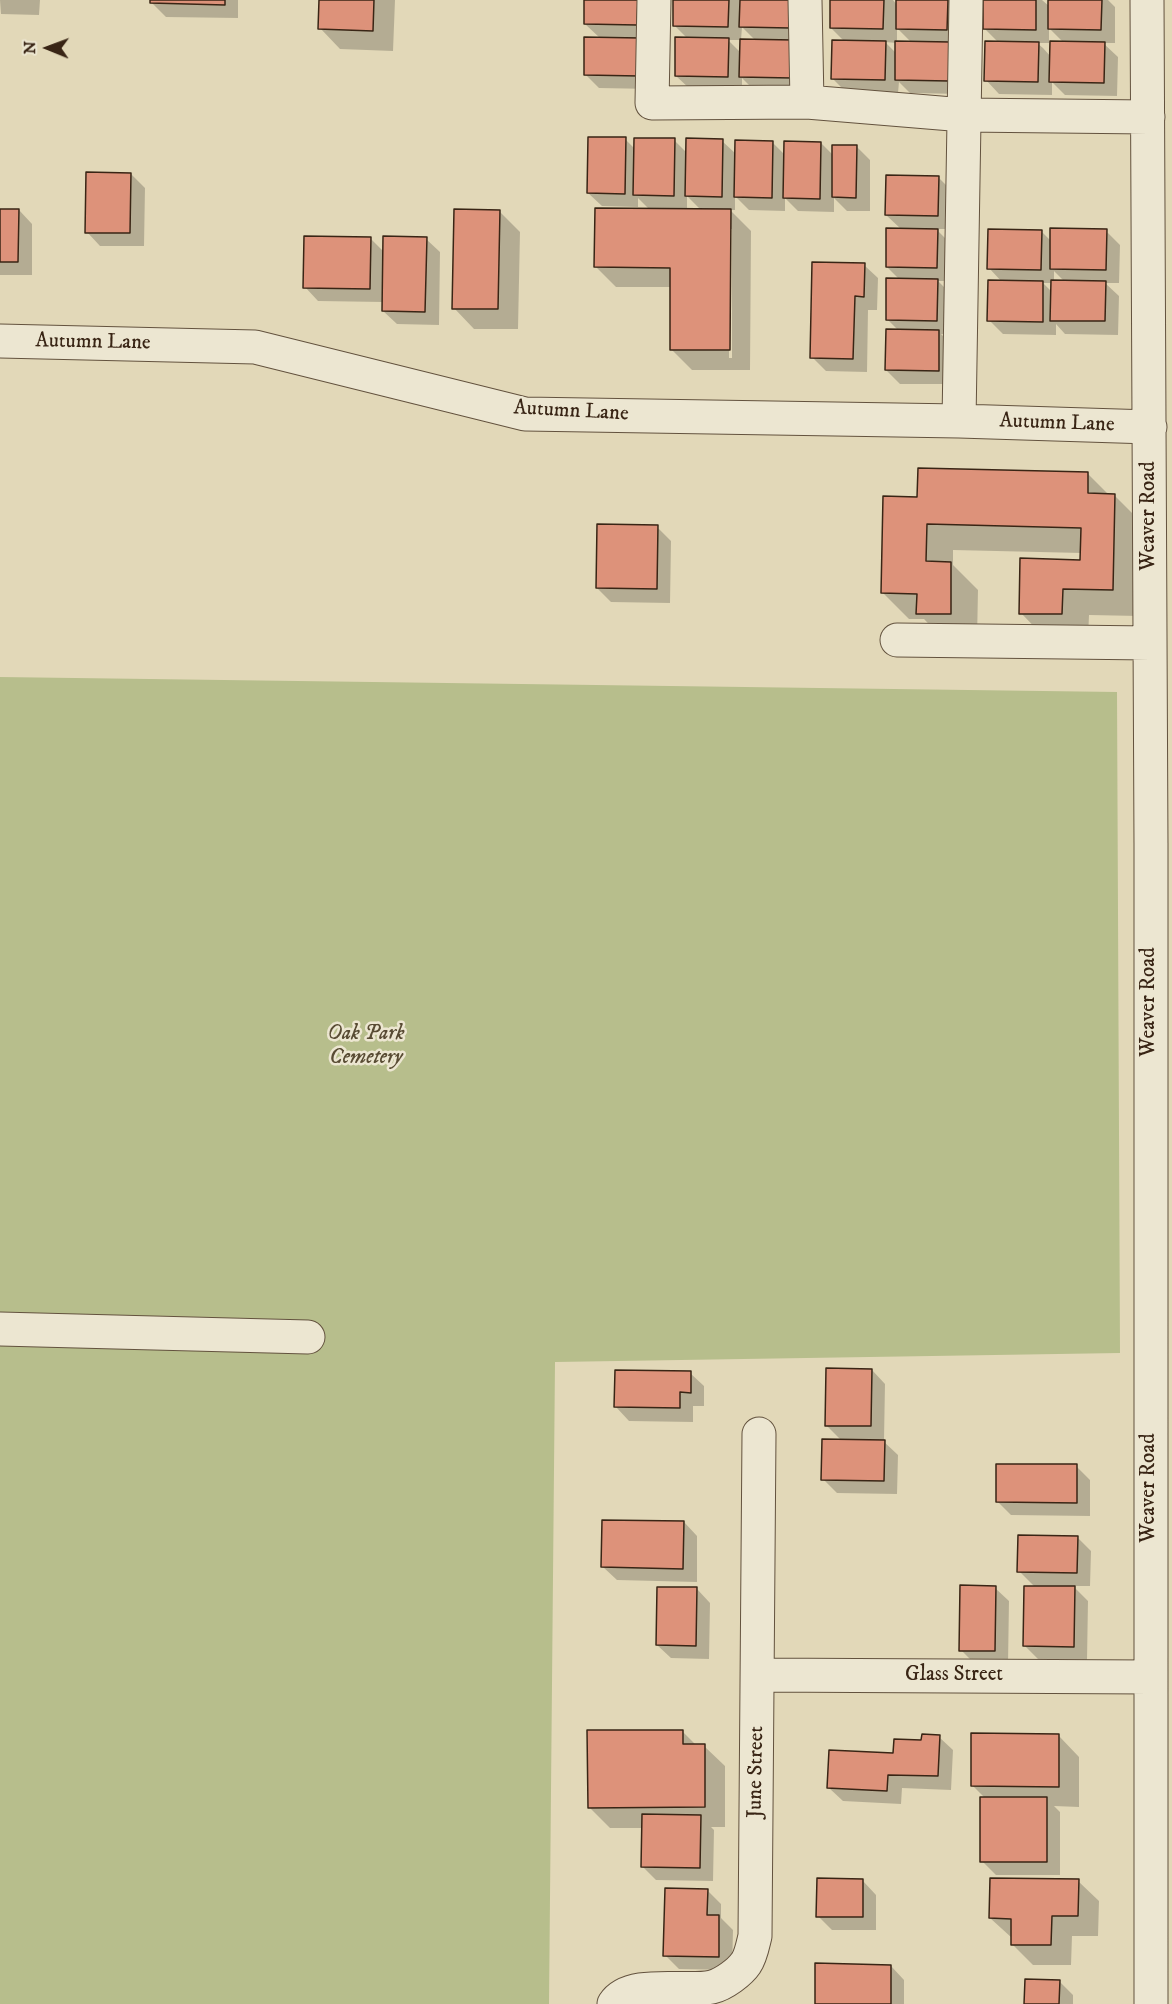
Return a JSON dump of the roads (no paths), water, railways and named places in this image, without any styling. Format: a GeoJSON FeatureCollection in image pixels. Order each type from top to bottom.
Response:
{"type":"FeatureCollection","features":[{"type":"Feature","properties":{"kind":"street"},"geometry":{"type":"LineString","coordinates":[[654,0],[652,103],[807,102],[964,115],[1148,117]]}},
{"type":"Feature","properties":{"kind":"street"},"geometry":{"type":"LineString","coordinates":[[805,0],[807,102]]}},
{"type":"Feature","properties":{"kind":"street"},"geometry":{"type":"LineString","coordinates":[[959,421],[966,0]]}},
{"type":"Feature","properties":{"kind":"street","name":"Weaver Road"},"geometry":{"type":"LineString","coordinates":[[1147,0],[1150,643],[1161,843],[1161,1629],[1150,1677],[1161,1881],[1151,2004]]}},
{"type":"Feature","properties":{"kind":"street","name":"Autumn Lane"},"geometry":{"type":"LineString","coordinates":[[0,341],[255,346],[525,414],[959,421],[1150,427]]}},
{"type":"Feature","properties":{"kind":"street"},"geometry":{"type":"LineString","coordinates":[[897,640],[1150,643]]}},
{"type":"Feature","properties":{"kind":"street"},"geometry":{"type":"LineString","coordinates":[[0,1329],[309,1337]]}},
{"type":"Feature","properties":{"kind":"street","name":"June Street"},"geometry":{"type":"LineString","coordinates":[[614,2004],[616,2000],[638,1990],[713,1987],[728,1979],[747,1962],[755,1936],[759,1434]]}},
{"type":"Feature","properties":{"kind":"street","name":"Glass Street"},"geometry":{"type":"LineString","coordinates":[[758,1675],[1150,1677]]}},
{"type":"Feature","properties":{"kind":"park label","name":"Oak Park Cemetery"},"geometry":{"type":"Point","coordinates":[366,1047]}}]}
